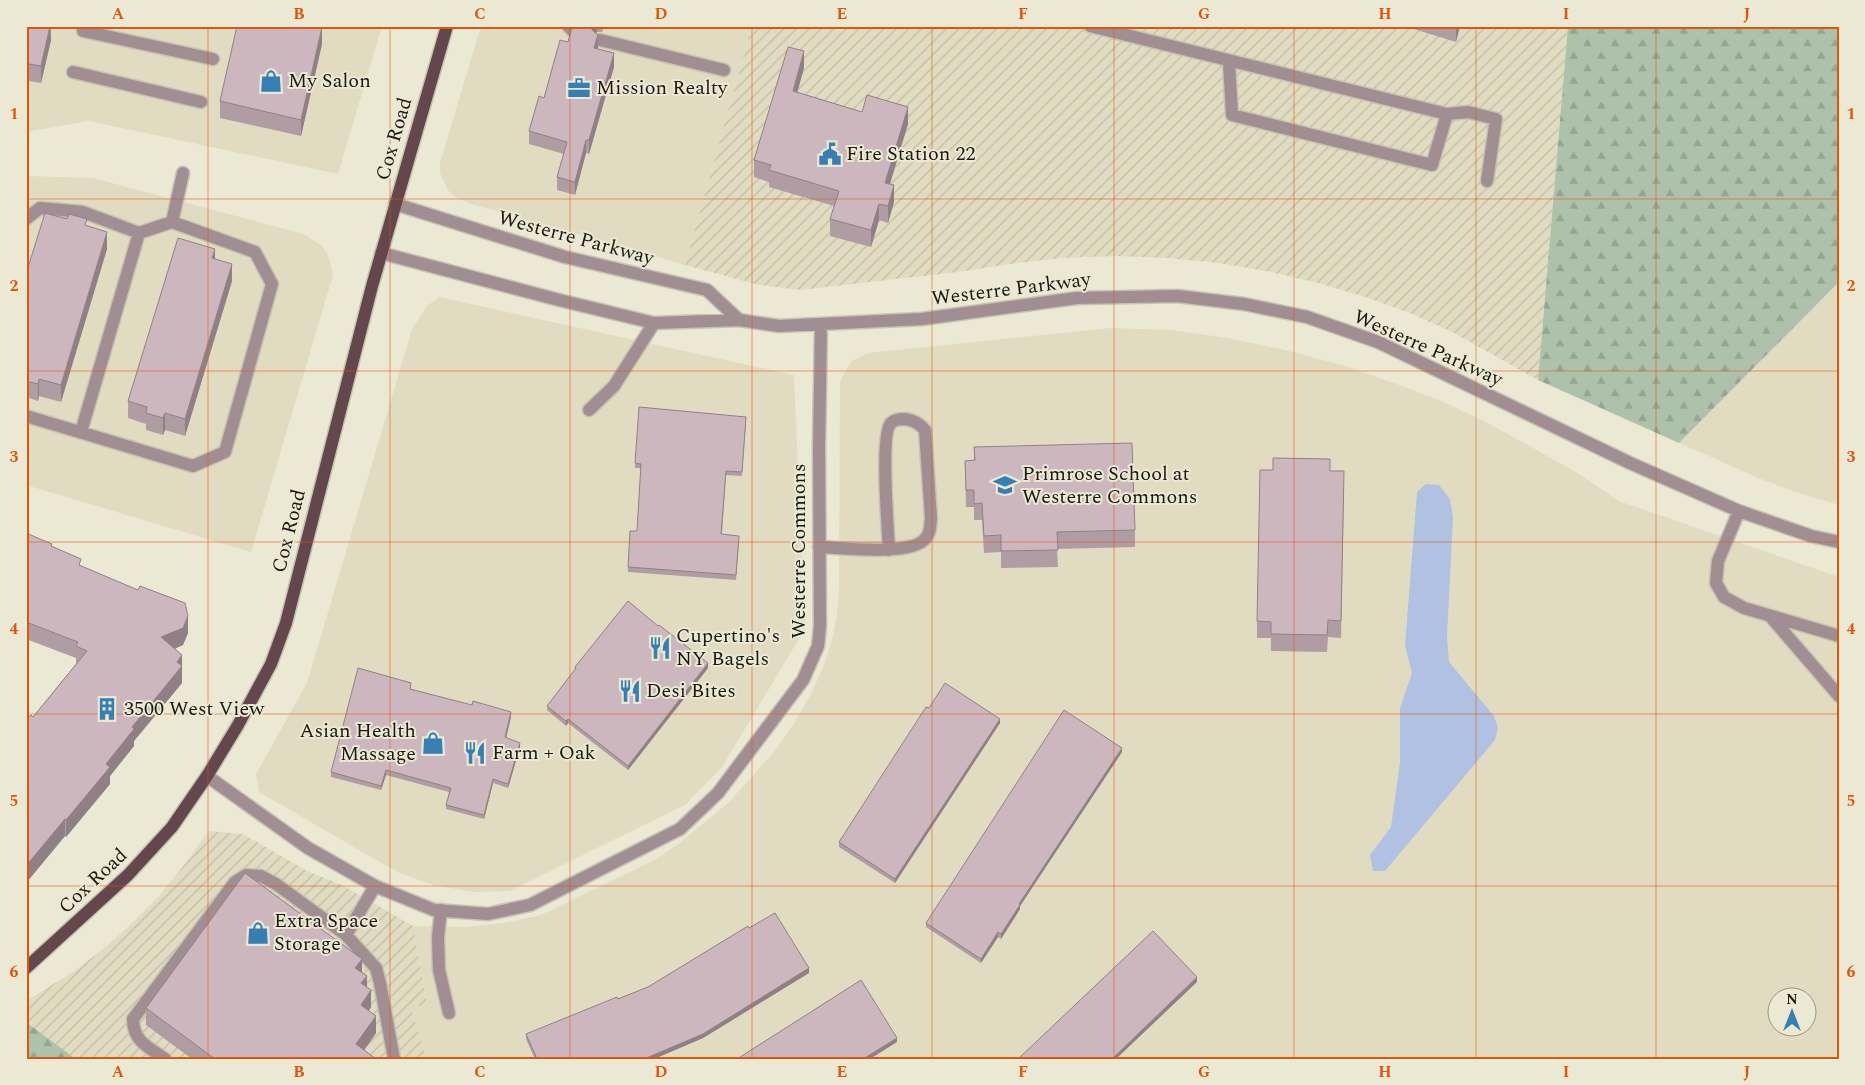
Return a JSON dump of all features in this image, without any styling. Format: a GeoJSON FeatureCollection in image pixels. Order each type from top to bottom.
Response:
{"type":"FeatureCollection","features":[{"type":"Feature","properties":{"kind":"main road","name":"Cox Road"},"geometry":{"type":"LineString","coordinates":[[26,968],[128,876],[172,827],[207,776],[238,725],[271,664],[286,622],[381,254],[447,26]]}},
{"type":"Feature","properties":{"kind":"street"},"geometry":{"type":"LineString","coordinates":[[1090,26],[1229,62],[1447,114],[1468,112],[1496,119],[1488,181]]}},
{"type":"Feature","properties":{"kind":"street"},"geometry":{"type":"LineString","coordinates":[[82,30],[213,59]]}},
{"type":"Feature","properties":{"kind":"street"},"geometry":{"type":"LineString","coordinates":[[600,40],[724,70]]}},
{"type":"Feature","properties":{"kind":"street"},"geometry":{"type":"LineString","coordinates":[[1229,62],[1232,115],[1432,165],[1447,114]]}},
{"type":"Feature","properties":{"kind":"street"},"geometry":{"type":"LineString","coordinates":[[72,72],[201,102]]}},
{"type":"Feature","properties":{"kind":"street"},"geometry":{"type":"LineString","coordinates":[[172,222],[183,173]]}},
{"type":"Feature","properties":{"kind":"street","name":"Westerre Parkway"},"geometry":{"type":"LineString","coordinates":[[395,204],[565,257],[707,290],[739,320]]}},
{"type":"Feature","properties":{"kind":"street"},"geometry":{"type":"LineString","coordinates":[[26,220],[40,208],[83,212],[139,233],[172,222],[255,252],[272,284],[225,452],[193,466],[26,416]]}},
{"type":"Feature","properties":{"kind":"street"},"geometry":{"type":"LineString","coordinates":[[81,432],[139,233]]}},
{"type":"Feature","properties":{"kind":"street","name":"Westerre Parkway"},"geometry":{"type":"LineString","coordinates":[[381,254],[654,323],[739,320],[779,326],[821,325],[922,319],[1076,298],[1177,296],[1244,304],[1307,317],[1378,342],[1630,464],[1739,511],[1811,536],[1839,542]]}},
{"type":"Feature","properties":{"kind":"street"},"geometry":{"type":"LineString","coordinates":[[590,410],[614,386],[654,323]]}},
{"type":"Feature","properties":{"kind":"street","name":"Westerre Commons"},"geometry":{"type":"LineString","coordinates":[[207,776],[308,848],[375,886],[434,910],[488,914],[530,905],[680,829],[712,799],[803,680],[818,646],[820,626],[821,325]]}},
{"type":"Feature","properties":{"kind":"street"},"geometry":{"type":"LineString","coordinates":[[819,547],[889,550],[917,546],[924,540],[930,531],[925,430],[916,422],[906,419],[890,423],[886,440],[885,472],[889,550]]}},
{"type":"Feature","properties":{"kind":"street"},"geometry":{"type":"LineString","coordinates":[[1739,511],[1718,561],[1716,584],[1724,597],[1744,608],[1839,636]]}},
{"type":"Feature","properties":{"kind":"street"},"geometry":{"type":"LineString","coordinates":[[1770,616],[1839,696]]}},
{"type":"Feature","properties":{"kind":"street"},"geometry":{"type":"LineString","coordinates":[[165,1059],[142,1043],[133,1031],[133,1019],[235,882],[246,875],[261,876],[276,884],[346,935],[376,968],[394,1059]]}},
{"type":"Feature","properties":{"kind":"street"},"geometry":{"type":"LineString","coordinates":[[346,935],[375,886]]}},
{"type":"Feature","properties":{"kind":"street"},"geometry":{"type":"LineString","coordinates":[[441,910],[438,937],[439,970],[449,1013]]}},
{"type":"Feature","properties":{"kind":"shaded area"},"geometry":{"type":"Polygon","coordinates":[[[26,26],[382,26],[338,174],[89,121],[26,132],[26,26]]]}},
{"type":"Feature","properties":{"kind":"shaded area"},"geometry":{"type":"Polygon","coordinates":[[[481,26],[752,26],[685,265],[471,204],[455,197],[448,190],[440,173],[440,163],[481,26]]]}},
{"type":"Feature","properties":{"kind":"shaded area"},"geometry":{"type":"Polygon","coordinates":[[[752,26],[1568,26],[1538,380],[1454,333],[1410,313],[1318,283],[1219,263],[1115,256],[1062,258],[800,290],[759,285],[685,265],[752,26]]]}},
{"type":"Feature","properties":{"kind":"shaded area"},"geometry":{"type":"Polygon","coordinates":[[[26,176],[93,178],[304,234],[322,246],[328,255],[333,275],[251,552],[26,485],[26,176]]]}},
{"type":"Feature","properties":{"kind":"shaded area"},"geometry":{"type":"Polygon","coordinates":[[[1839,282],[1839,505],[1795,492],[1756,477],[1679,443],[1839,282]]]}},
{"type":"Feature","properties":{"kind":"shaded area"},"geometry":{"type":"Polygon","coordinates":[[[439,297],[794,375],[805,629],[722,767],[686,804],[510,891],[474,892],[433,885],[397,872],[259,792],[256,774],[307,683],[412,329],[427,306],[439,297]]]}},
{"type":"Feature","properties":{"kind":"shaded area"},"geometry":{"type":"Polygon","coordinates":[[[1111,328],[1170,330],[1228,338],[1285,350],[1342,365],[1439,400],[1486,422],[1576,472],[1619,501],[1839,577],[1839,1059],[427,1059],[410,1009],[427,1002],[413,926],[467,927],[504,923],[541,915],[656,859],[681,842],[729,802],[774,752],[793,725],[810,696],[824,665],[832,640],[837,614],[839,588],[840,382],[852,361],[868,353],[1111,328]]]}},
{"type":"Feature","properties":{"kind":"shaded area"},"geometry":{"type":"Polygon","coordinates":[[[208,831],[243,834],[307,871],[342,885],[413,926],[427,1003],[411,1009],[427,1059],[76,1059],[26,1022],[26,1001],[73,972],[130,925],[159,896],[208,831]]]}},
{"type":"Feature","properties":{"kind":"green space"},"geometry":{"type":"Polygon","coordinates":[[[1568,26],[1839,26],[1839,282],[1679,443],[1538,380],[1568,26]]]}},
{"type":"Feature","properties":{"kind":"green space"},"geometry":{"type":"Polygon","coordinates":[[[26,1022],[76,1059],[26,1059],[26,1022]]]}},
{"type":"Feature","properties":{"kind":"water"},"geometry":{"type":"Polygon","coordinates":[[[1426,484],[1439,485],[1450,499],[1453,517],[1447,636],[1449,662],[1494,716],[1498,728],[1495,740],[1385,871],[1373,871],[1370,855],[1391,827],[1400,763],[1400,708],[1412,673],[1405,646],[1417,492],[1426,484]]]}},
{"type":"Feature","properties":{"kind":"building"},"geometry":{"type":"Polygon","coordinates":[[[26,26],[50,26],[41,66],[29,64],[26,77],[26,26]]]}},
{"type":"Feature","properties":{"kind":"building","name":"My Salon"},"geometry":{"type":"Polygon","coordinates":[[[237,26],[322,27],[301,120],[220,101],[237,26]]]}},
{"type":"Feature","properties":{"kind":"building","name":"Mission Realty"},"geometry":{"type":"Polygon","coordinates":[[[592,26],[592,30],[598,35],[594,48],[614,53],[589,140],[586,140],[575,182],[557,177],[567,142],[529,131],[539,96],[544,98],[560,40],[568,42],[572,27],[592,26]]]}},
{"type":"Feature","properties":{"kind":"building","name":"Fire Station 22"},"geometry":{"type":"Polygon","coordinates":[[[788,47],[804,51],[793,91],[862,112],[867,95],[908,107],[885,183],[894,185],[888,206],[879,204],[871,230],[830,219],[839,191],[769,170],[771,165],[754,160],[788,47]]]}},
{"type":"Feature","properties":{"kind":"building"},"geometry":{"type":"Polygon","coordinates":[[[45,213],[67,219],[69,214],[87,219],[85,225],[107,232],[61,385],[39,379],[38,384],[26,381],[26,274],[45,213]]]}},
{"type":"Feature","properties":{"kind":"building"},"geometry":{"type":"Polygon","coordinates":[[[178,238],[215,249],[212,258],[232,264],[185,419],[165,413],[163,418],[146,413],[147,407],[128,401],[178,238]]]}},
{"type":"Feature","properties":{"kind":"building"},"geometry":{"type":"Polygon","coordinates":[[[639,407],[746,417],[742,472],[726,471],[721,534],[739,536],[736,575],[628,567],[630,531],[637,531],[641,464],[635,463],[639,407]]]}},
{"type":"Feature","properties":{"kind":"building"},"geometry":{"type":"Polygon","coordinates":[[[1132,443],[1135,530],[1057,532],[1058,550],[1001,551],[1001,535],[984,536],[982,503],[974,504],[974,490],[966,490],[965,461],[975,460],[974,447],[1132,443]]]}},
{"type":"Feature","properties":{"kind":"building"},"geometry":{"type":"Polygon","coordinates":[[[1273,458],[1330,459],[1330,471],[1344,471],[1341,621],[1328,620],[1327,635],[1271,634],[1271,622],[1257,621],[1260,470],[1273,470],[1273,458]]]}},
{"type":"Feature","properties":{"kind":"building","name":"3500 West View"},"geometry":{"type":"Polygon","coordinates":[[[26,533],[81,559],[79,565],[138,590],[140,586],[185,603],[188,616],[183,628],[161,637],[182,655],[177,662],[182,666],[132,727],[134,729],[106,764],[110,767],[26,866],[26,720],[31,715],[33,717],[87,651],[76,646],[78,642],[26,622],[26,533]]]}},
{"type":"Feature","properties":{"kind":"building"},"geometry":{"type":"Polygon","coordinates":[[[628,601],[708,663],[628,766],[568,719],[566,721],[547,706],[575,667],[628,601]]]}},
{"type":"Feature","properties":{"kind":"building"},"geometry":{"type":"Polygon","coordinates":[[[358,668],[411,683],[410,689],[472,705],[473,701],[511,712],[505,737],[520,743],[508,784],[493,779],[484,815],[446,805],[451,788],[386,770],[381,786],[331,772],[358,668]]]}},
{"type":"Feature","properties":{"kind":"building"},"geometry":{"type":"Polygon","coordinates":[[[945,683],[1000,719],[895,879],[839,842],[926,707],[929,708],[945,683]]]}},
{"type":"Feature","properties":{"kind":"building"},"geometry":{"type":"Polygon","coordinates":[[[1064,710],[1122,748],[1001,934],[998,932],[981,959],[926,923],[1064,710]]]}},
{"type":"Feature","properties":{"kind":"building","name":"Extra Space Storage"},"geometry":{"type":"Polygon","coordinates":[[[245,873],[362,959],[355,968],[367,976],[361,983],[371,990],[361,1005],[376,1016],[356,1044],[376,1059],[215,1059],[146,1008],[245,873]]]}},
{"type":"Feature","properties":{"kind":"building"},"geometry":{"type":"Polygon","coordinates":[[[775,913],[809,968],[703,1034],[644,1059],[537,1059],[526,1034],[617,997],[618,999],[648,987],[748,926],[749,928],[775,913]]]}},
{"type":"Feature","properties":{"kind":"building"},"geometry":{"type":"Polygon","coordinates":[[[1153,931],[1197,977],[1112,1059],[1018,1059],[1153,931]]]}},
{"type":"Feature","properties":{"kind":"building"},"geometry":{"type":"Polygon","coordinates":[[[861,980],[897,1038],[863,1059],[737,1059],[861,980]]]}},
{"type":"Feature","properties":{"kind":"place","name":"My Salon"},"geometry":{"type":"Point","coordinates":[271,81]}},
{"type":"Feature","properties":{"kind":"place","name":"Mission Realty"},"geometry":{"type":"Point","coordinates":[579,88]}},
{"type":"Feature","properties":{"kind":"place","name":"Fire Station 22"},"geometry":{"type":"Point","coordinates":[830,154]}},
{"type":"Feature","properties":{"kind":"place","name":"Primrose School at Westerre Commons"},"geometry":{"type":"Point","coordinates":[1005,485]}},
{"type":"Feature","properties":{"kind":"place","name":"Cupertino's NY Bagels"},"geometry":{"type":"Point","coordinates":[660,648]}},
{"type":"Feature","properties":{"kind":"place","name":"Desi Bites"},"geometry":{"type":"Point","coordinates":[630,691]}},
{"type":"Feature","properties":{"kind":"place","name":"3500 West View"},"geometry":{"type":"Point","coordinates":[107,709]}},
{"type":"Feature","properties":{"kind":"place","name":"Asian Health Massage"},"geometry":{"type":"Point","coordinates":[433,743]}},
{"type":"Feature","properties":{"kind":"place","name":"Farm + Oak"},"geometry":{"type":"Point","coordinates":[475,753]}},
{"type":"Feature","properties":{"kind":"place","name":"Extra Space Storage"},"geometry":{"type":"Point","coordinates":[258,933]}}]}
